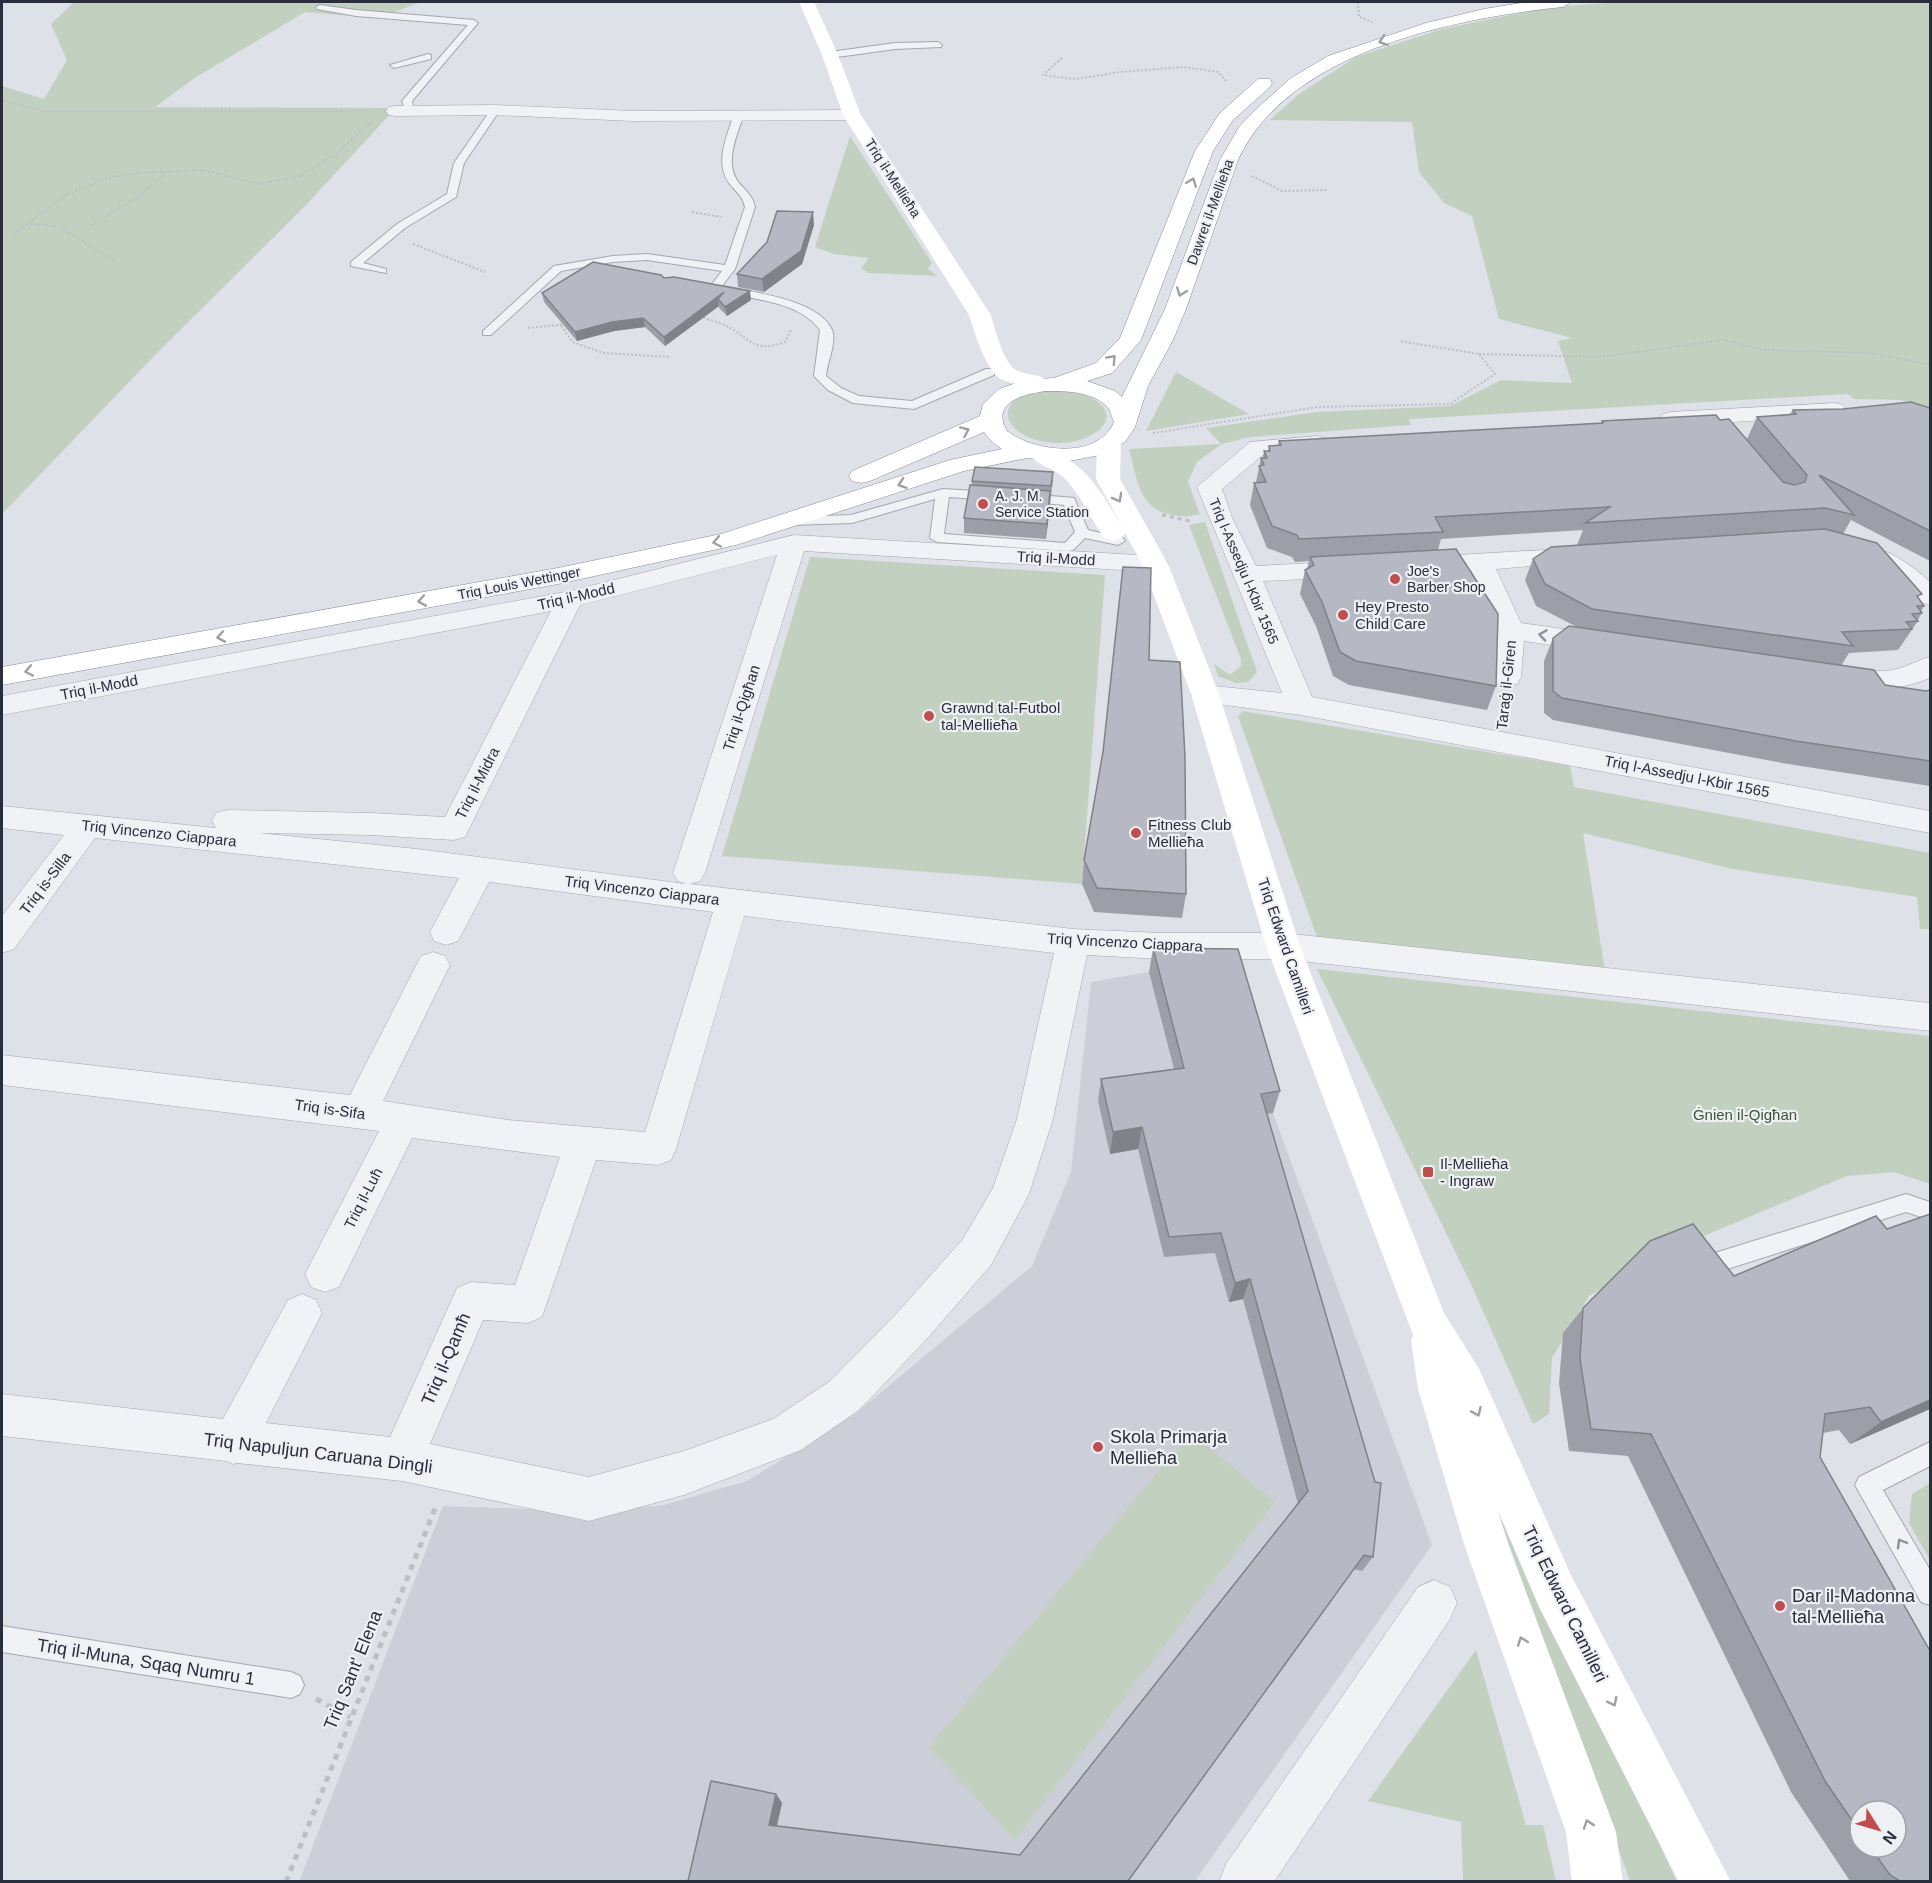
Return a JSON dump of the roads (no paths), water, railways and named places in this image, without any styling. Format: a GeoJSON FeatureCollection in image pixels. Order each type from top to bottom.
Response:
{"type":"FeatureCollection","features":[{"type":"Feature","properties":{"kind":"main road","name":"Triq il-Mellieħa"},"geometry":{"type":"LineString","coordinates":[[806,2],[830,55],[852,115],[980,315],[991,349],[1007,374],[1050,384]]}},
{"type":"Feature","properties":{"kind":"main road","name":"Dawret il-Mellieħa"},"geometry":{"type":"LineString","coordinates":[[1050,384],[1104,368],[1130,340],[1204,151],[1226,117],[1252,92],[1305,56],[1328,45],[1382,25],[1428,13],[1487,2]]}},
{"type":"Feature","properties":{"kind":"main road","name":"Dawret il-Mellieħa"},"geometry":{"type":"LineString","coordinates":[[1116,433],[1137,385],[1169,324],[1228,163],[1250,124],[1270,104],[1327,62],[1378,42],[1452,20],[1494,11],[1563,2]]}},
{"type":"Feature","properties":{"kind":"main road","name":"Triq il-Mellieħa"},"geometry":{"type":"LineString","coordinates":[[991,349],[992,414]]}},
{"type":"Feature","properties":{"kind":"main road"},"geometry":{"type":"LineString","coordinates":[[1033,452],[1064,455],[1087,452],[1116,433],[1118,406],[1106,395],[1087,387],[1050,384],[1023,388],[1004,397],[992,414],[997,433],[1006,442],[1068,468],[1081,481],[1118,541],[1155,564]]}},
{"type":"Feature","properties":{"kind":"main road","name":"Triq Louis Wettinger"},"geometry":{"type":"LineString","coordinates":[[2,657],[601,548],[719,520],[873,472],[992,414]]}},
{"type":"Feature","properties":{"kind":"main road","name":"Triq Edward Camilleri"},"geometry":{"type":"LineString","coordinates":[[1116,433],[1108,479],[1155,564],[1205,694],[1283,946],[1428,1324],[1464,1383],[1555,1591],[1706,1881]]}},
{"type":"Feature","properties":{"kind":"main road","name":"Triq Louis Wettinger"},"geometry":{"type":"LineString","coordinates":[[2,676],[558,576],[727,540],[793,532],[958,465],[1033,452]]}},
{"type":"Feature","properties":{"kind":"main road","name":"Triq Edward Camilleri"},"geometry":{"type":"LineString","coordinates":[[1428,1324],[1438,1389],[1487,1547],[1591,1832],[1598,1881]]}},
{"type":"Feature","properties":{"kind":"street"},"geometry":{"type":"LineString","coordinates":[[395,111],[495,111],[634,117],[852,115]]}},
{"type":"Feature","properties":{"kind":"street"},"geometry":{"type":"LineString","coordinates":[[1653,420],[1853,409]]}},
{"type":"Feature","properties":{"kind":"street"},"geometry":{"type":"LineString","coordinates":[[1713,416],[1729,437]]}},
{"type":"Feature","properties":{"kind":"street","name":"Triq l-Assedju l-Kbir 1565"},"geometry":{"type":"LineString","coordinates":[[1301,705],[1209,487],[1258,447],[1342,441]]}},
{"type":"Feature","properties":{"kind":"street","name":"Triq il-Modd"},"geometry":{"type":"LineString","coordinates":[[2,705],[570,599],[793,532],[1155,564]]}},
{"type":"Feature","properties":{"kind":"street","name":"Triq il-Qigħan"},"geometry":{"type":"LineString","coordinates":[[689,873],[793,532]]}},
{"type":"Feature","properties":{"kind":"street"},"geometry":{"type":"LineString","coordinates":[[1833,545],[1873,554],[1908,574],[1930,597]]}},
{"type":"Feature","properties":{"kind":"street"},"geometry":{"type":"LineString","coordinates":[[1247,574],[1599,554]]}},
{"type":"Feature","properties":{"kind":"street"},"geometry":{"type":"LineString","coordinates":[[1480,562],[1511,630],[1629,648]]}},
{"type":"Feature","properties":{"kind":"street","name":"Triq il-Midra"},"geometry":{"type":"LineString","coordinates":[[227,821],[371,824],[454,829],[570,599]]}},
{"type":"Feature","properties":{"kind":"street","name":"Taraġ il-Giren"},"geometry":{"type":"LineString","coordinates":[[1506,677],[1511,630]]}},
{"type":"Feature","properties":{"kind":"street"},"geometry":{"type":"LineString","coordinates":[[1817,675],[1864,682],[1921,674],[1930,666]]}},
{"type":"Feature","properties":{"kind":"street","name":"Triq l-Assedju l-Kbir 1565"},"geometry":{"type":"LineString","coordinates":[[1205,694],[1301,705],[1930,822]]}},
{"type":"Feature","properties":{"kind":"street","name":"Triq Vincenzo Ciappara"},"geometry":{"type":"LineString","coordinates":[[2,817],[480,870],[1073,942],[1161,946],[1283,946],[1930,1017]]}},
{"type":"Feature","properties":{"kind":"street","name":"Triq is-Silla"},"geometry":{"type":"LineString","coordinates":[[2,940],[88,825]]}},
{"type":"Feature","properties":{"kind":"street"},"geometry":{"type":"LineString","coordinates":[[446,932],[480,870]]}},
{"type":"Feature","properties":{"kind":"street","name":"Triq is-Sifa"},"geometry":{"type":"LineString","coordinates":[[2,1070],[360,1112],[402,1122],[583,1143],[658,1149],[732,902]]}},
{"type":"Feature","properties":{"kind":"street","name":"Triq Napuljun Caruana Dingli"},"geometry":{"type":"LineString","coordinates":[[2,1415],[233,1443],[402,1460],[589,1499],[684,1473],[786,1435],[844,1396],[911,1327],[977,1252],[1010,1194],[1035,1119],[1073,942]]}},
{"type":"Feature","properties":{"kind":"street"},"geometry":{"type":"LineString","coordinates":[[360,1112],[433,965]]}},
{"type":"Feature","properties":{"kind":"street","name":"Triq il-Luħ"},"geometry":{"type":"LineString","coordinates":[[325,1274],[402,1122]]}},
{"type":"Feature","properties":{"kind":"street","name":"Triq il-Qamħ"},"geometry":{"type":"LineString","coordinates":[[402,1460],[471,1301],[528,1304],[583,1143]]}},
{"type":"Feature","properties":{"kind":"street"},"geometry":{"type":"LineString","coordinates":[[233,1443],[302,1313]]}},
{"type":"Feature","properties":{"kind":"street"},"geometry":{"type":"LineString","coordinates":[[1244,1881],[1434,1603]]}},
{"type":"Feature","properties":{"kind":"lane"},"geometry":{"type":"LineString","coordinates":[[320,7],[356,13],[474,23],[407,101],[409,109],[413,111]]}},
{"type":"Feature","properties":{"kind":"lane"},"geometry":{"type":"LineString","coordinates":[[830,55],[895,46],[938,45]]}},
{"type":"Feature","properties":{"kind":"lane"},"geometry":{"type":"LineString","coordinates":[[413,56],[442,58]]}},
{"type":"Feature","properties":{"kind":"lane"},"geometry":{"type":"LineString","coordinates":[[394,65],[428,57]]}},
{"type":"Feature","properties":{"kind":"lane"},"geometry":{"type":"LineString","coordinates":[[382,271],[355,264],[401,226],[452,195],[459,163],[495,111]]}},
{"type":"Feature","properties":{"kind":"lane"},"geometry":{"type":"LineString","coordinates":[[738,117],[728,151],[727,166],[732,180],[747,197],[751,208],[729,269],[714,288],[790,304],[811,315],[826,330],[820,376],[837,392],[857,400],[914,405],[990,372]]}},
{"type":"Feature","properties":{"kind":"lane"},"geometry":{"type":"LineString","coordinates":[[605,254],[647,257],[729,269]]}},
{"type":"Feature","properties":{"kind":"lane"},"geometry":{"type":"LineString","coordinates":[[490,330],[558,268],[613,259],[647,257]]}},
{"type":"Feature","properties":{"kind":"lane"},"geometry":{"type":"LineString","coordinates":[[676,277],[690,264]]}},
{"type":"Feature","properties":{"kind":"lane"},"geometry":{"type":"LineString","coordinates":[[943,493],[937,538],[1068,547],[1082,533]]}},
{"type":"Feature","properties":{"kind":"lane"},"geometry":{"type":"LineString","coordinates":[[793,532],[852,519],[943,493],[1069,501],[1082,533]]}},
{"type":"Feature","properties":{"kind":"lane"},"geometry":{"type":"LineString","coordinates":[[1082,533],[1118,541]]}},
{"type":"Feature","properties":{"kind":"lane"},"geometry":{"type":"LineString","coordinates":[[1718,1262],[1905,1203],[1930,1211]]}},
{"type":"Feature","properties":{"kind":"lane"},"geometry":{"type":"LineString","coordinates":[[1930,1454],[1867,1485],[1930,1593]]}},
{"type":"Feature","properties":{"kind":"lane","name":"Triq il-Muna, Sqaq Numru 1"},"geometry":{"type":"LineString","coordinates":[[2,1639],[291,1685]]}},
{"type":"Feature","properties":{"kind":"place","name":"A. J. M. Service Station"},"geometry":{"type":"Point","coordinates":[983,504]}},
{"type":"Feature","properties":{"kind":"place","name":"Joe's Barber Shop"},"geometry":{"type":"Point","coordinates":[1395,579]}},
{"type":"Feature","properties":{"kind":"place","name":"Hey Presto Child Care"},"geometry":{"type":"Point","coordinates":[1343,615]}},
{"type":"Feature","properties":{"kind":"place","name":"Grawnd tal-Futbol tal-Mellieħa"},"geometry":{"type":"Point","coordinates":[929,716]}},
{"type":"Feature","properties":{"kind":"place","name":"Fitness Club Mellieħa"},"geometry":{"type":"Point","coordinates":[1136,833]}},
{"type":"Feature","properties":{"kind":"place","name":"Il-Mellieħa - Ingraw"},"geometry":{"type":"Point","coordinates":[1428,1172]}},
{"type":"Feature","properties":{"kind":"place","name":"Skola Primarja Mellieħa"},"geometry":{"type":"Point","coordinates":[1098,1447]}},
{"type":"Feature","properties":{"kind":"place","name":"Dar il-Madonna tal-Mellieħa"},"geometry":{"type":"Point","coordinates":[1780,1606]}},
{"type":"Feature","properties":{"kind":"park label","name":"Ġnien il-Qigħan"},"geometry":{"type":"Point","coordinates":[1745,1114]}}]}
